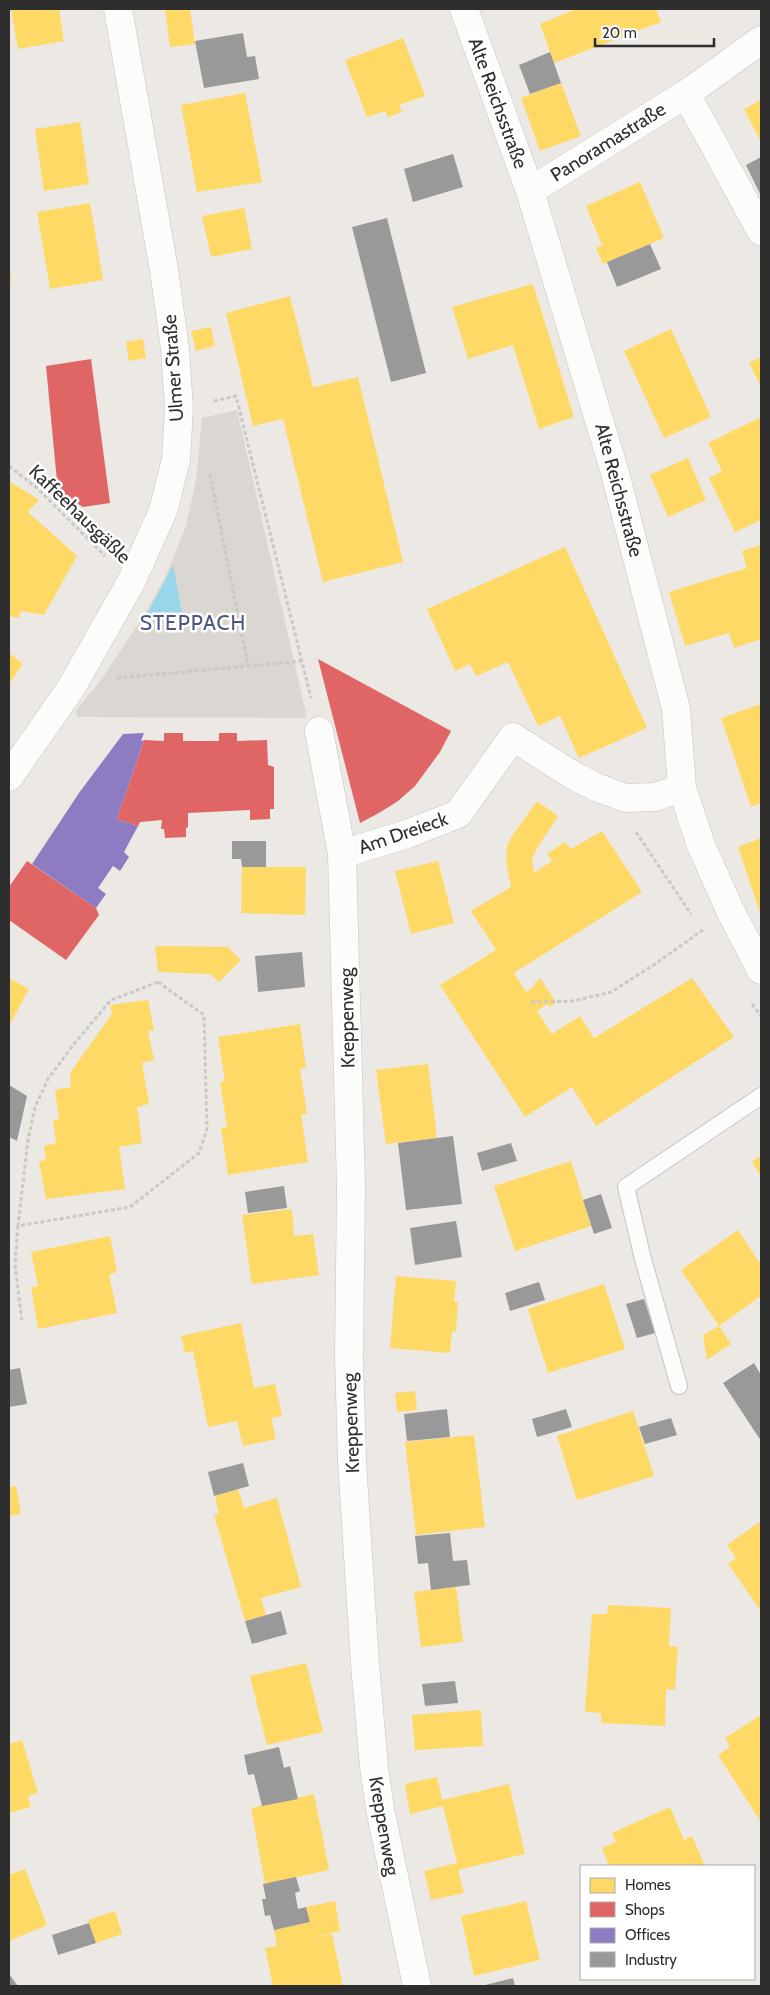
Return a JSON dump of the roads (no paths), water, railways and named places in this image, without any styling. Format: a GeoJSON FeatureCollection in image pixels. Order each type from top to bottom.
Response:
{"type":"FeatureCollection","features":[{"type":"Feature","properties":{"kind":"street","name":"Ulmer Straße"},"geometry":{"type":"LineString","coordinates":[[9,777],[71,688],[131,582],[163,511],[176,460],[179,408],[175,348],[168,296],[118,9]]}},
{"type":"Feature","properties":{"kind":"street","name":"Alte Reichsstraße"},"geometry":{"type":"LineString","coordinates":[[464,9],[530,191],[615,473],[676,709],[682,788],[701,845],[730,910],[761,970]]}},
{"type":"Feature","properties":{"kind":"street","name":"Panoramastraße"},"geometry":{"type":"LineString","coordinates":[[530,191],[686,94],[761,40]]}},
{"type":"Feature","properties":{"kind":"street","name":"Panoramastraße"},"geometry":{"type":"LineString","coordinates":[[686,94],[761,231]]}},
{"type":"Feature","properties":{"kind":"street","name":"Am Dreieck"},"geometry":{"type":"LineString","coordinates":[[319,731],[342,854],[407,834],[458,814],[513,737],[596,787],[626,798],[656,797],[682,788]]}},
{"type":"Feature","properties":{"kind":"street","name":"Kreppenweg"},"geometry":{"type":"LineString","coordinates":[[342,854],[350,1186],[348,1357],[352,1461],[364,1646],[374,1767],[380,1810],[417,1986]]}},
{"type":"Feature","properties":{"kind":"lane"},"geometry":{"type":"LineString","coordinates":[[679,1386],[643,1259],[626,1187],[761,1096]]}},
{"type":"Feature","properties":{"kind":"water"},"geometry":{"type":"Polygon","coordinates":[[[173,565],[182,613],[145,618],[173,565]]]}},
{"type":"Feature","properties":{"kind":"district","name":"STEPPACH"},"geometry":{"type":"Point","coordinates":[193,622]}}]}
